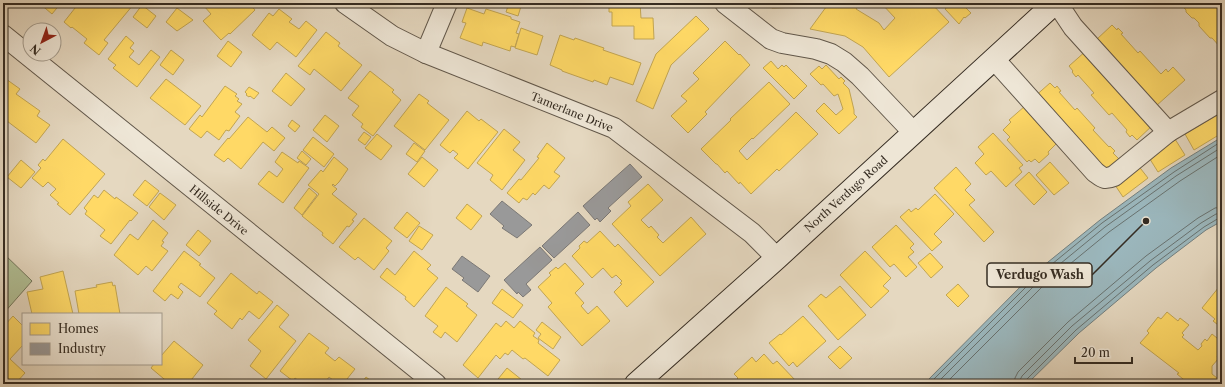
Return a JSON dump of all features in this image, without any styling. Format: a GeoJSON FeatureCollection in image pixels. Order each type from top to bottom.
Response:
{"type":"FeatureCollection","features":[{"type":"Feature","properties":{"kind":"main road","name":"North Verdugo Road"},"geometry":{"type":"LineString","coordinates":[[636,384],[777,258],[1056,3]]}},
{"type":"Feature","properties":{"kind":"street","name":"Tamerlane Drive"},"geometry":{"type":"LineString","coordinates":[[345,3],[392,36],[426,53],[614,128],[755,236],[777,258]]}},
{"type":"Feature","properties":{"kind":"street"},"geometry":{"type":"LineString","coordinates":[[426,53],[447,3]]}},
{"type":"Feature","properties":{"kind":"street"},"geometry":{"type":"LineString","coordinates":[[725,3],[771,39],[782,43],[816,49],[831,54],[844,62],[860,76],[914,133]]}},
{"type":"Feature","properties":{"kind":"street"},"geometry":{"type":"LineString","coordinates":[[1056,3],[1073,27],[1168,132]]}},
{"type":"Feature","properties":{"kind":"street","name":"Hillside Drive"},"geometry":{"type":"LineString","coordinates":[[3,35],[436,384]]}},
{"type":"Feature","properties":{"kind":"street"},"geometry":{"type":"LineString","coordinates":[[994,59],[1094,172],[1106,179],[1114,176],[1168,132],[1222,100]]}},
{"type":"Feature","properties":{"kind":"green space"},"geometry":{"type":"Polygon","coordinates":[[[3,253],[32,281],[3,314],[3,253]]]}},
{"type":"Feature","properties":{"kind":"water"},"geometry":{"type":"Polygon","coordinates":[[[1222,137],[1222,221],[1206,230],[1156,268],[1079,333],[1027,384],[924,384],[1032,275],[1100,220],[1171,168],[1222,137]]]}},
{"type":"Feature","properties":{"kind":"building: Homes"},"geometry":{"type":"Polygon","coordinates":[[[39,3],[61,3],[52,14],[39,3]]]}},
{"type":"Feature","properties":{"kind":"building: Homes"},"geometry":{"type":"Polygon","coordinates":[[[79,3],[131,3],[133,5],[104,40],[108,43],[99,55],[84,43],[87,39],[64,22],[79,3]]]}},
{"type":"Feature","properties":{"kind":"building: Homes"},"geometry":{"type":"Polygon","coordinates":[[[177,3],[198,3],[178,7],[177,3]]]}},
{"type":"Feature","properties":{"kind":"building: Homes"},"geometry":{"type":"Polygon","coordinates":[[[208,3],[249,3],[255,10],[230,34],[229,33],[221,40],[203,21],[211,14],[204,6],[208,3]]]}},
{"type":"Feature","properties":{"kind":"building: Homes"},"geometry":{"type":"Polygon","coordinates":[[[509,3],[522,3],[518,16],[506,12],[509,3]]]}},
{"type":"Feature","properties":{"kind":"building: Homes"},"geometry":{"type":"Polygon","coordinates":[[[609,3],[640,3],[641,18],[653,18],[654,39],[634,39],[634,26],[612,26],[612,12],[609,12],[609,3]]]}},
{"type":"Feature","properties":{"kind":"building: Homes"},"geometry":{"type":"Polygon","coordinates":[[[766,3],[799,3],[799,7],[772,8],[766,3]]]}},
{"type":"Feature","properties":{"kind":"building: Homes"},"geometry":{"type":"Polygon","coordinates":[[[829,3],[860,3],[856,9],[879,23],[884,30],[895,18],[881,3],[931,3],[949,22],[889,77],[863,47],[845,36],[810,29],[829,3]]]}},
{"type":"Feature","properties":{"kind":"building: Homes"},"geometry":{"type":"Polygon","coordinates":[[[952,3],[961,3],[971,13],[965,18],[964,17],[959,24],[945,9],[952,3]]]}},
{"type":"Feature","properties":{"kind":"building: Homes"},"geometry":{"type":"Polygon","coordinates":[[[1180,3],[1222,3],[1222,49],[1199,26],[1199,23],[1186,12],[1180,3]]]}},
{"type":"Feature","properties":{"kind":"building: Homes"},"geometry":{"type":"Polygon","coordinates":[[[142,5],[156,16],[147,28],[133,17],[142,5]]]}},
{"type":"Feature","properties":{"kind":"building: Homes"},"geometry":{"type":"Polygon","coordinates":[[[177,8],[193,20],[177,31],[166,22],[177,8]]]}},
{"type":"Feature","properties":{"kind":"building: Homes"},"geometry":{"type":"Polygon","coordinates":[[[467,8],[484,14],[486,9],[511,17],[511,19],[520,22],[516,33],[519,34],[515,47],[511,46],[510,51],[483,42],[482,46],[460,38],[466,23],[462,22],[467,8]]]}},
{"type":"Feature","properties":{"kind":"building: Homes"},"geometry":{"type":"Polygon","coordinates":[[[279,9],[292,19],[289,22],[299,29],[306,21],[317,30],[296,57],[277,42],[270,50],[252,35],[269,13],[273,16],[279,9]]]}},
{"type":"Feature","properties":{"kind":"building: Homes"},"geometry":{"type":"Polygon","coordinates":[[[696,16],[709,29],[671,65],[653,109],[636,101],[656,54],[696,16]]]}},
{"type":"Feature","properties":{"kind":"building: Homes"},"geometry":{"type":"Polygon","coordinates":[[[1112,25],[1123,33],[1121,34],[1138,53],[1140,51],[1161,74],[1166,69],[1168,72],[1173,67],[1185,80],[1156,106],[1096,40],[1112,25]]]}},
{"type":"Feature","properties":{"kind":"building: Homes"},"geometry":{"type":"Polygon","coordinates":[[[521,28],[543,36],[537,55],[515,48],[521,28]]]}},
{"type":"Feature","properties":{"kind":"building: Homes"},"geometry":{"type":"Polygon","coordinates":[[[326,32],[340,43],[338,46],[362,65],[341,91],[314,69],[310,75],[298,66],[326,32]]]}},
{"type":"Feature","properties":{"kind":"building: Homes"},"geometry":{"type":"Polygon","coordinates":[[[560,35],[574,40],[575,38],[604,48],[603,50],[641,63],[633,85],[610,77],[607,85],[594,80],[593,82],[550,65],[560,35]]]}},
{"type":"Feature","properties":{"kind":"building: Homes"},"geometry":{"type":"Polygon","coordinates":[[[126,36],[134,43],[130,48],[134,51],[129,57],[139,65],[151,50],[160,57],[137,87],[113,68],[116,65],[108,59],[126,36]]]}},
{"type":"Feature","properties":{"kind":"building: Homes"},"geometry":{"type":"Polygon","coordinates":[[[228,41],[242,52],[231,67],[217,56],[228,41]]]}},
{"type":"Feature","properties":{"kind":"building: Homes"},"geometry":{"type":"Polygon","coordinates":[[[725,41],[750,65],[705,112],[707,114],[688,133],[671,116],[687,101],[681,96],[699,79],[693,73],[725,41]]]}},
{"type":"Feature","properties":{"kind":"building: Homes"},"geometry":{"type":"Polygon","coordinates":[[[171,50],[184,60],[173,75],[160,65],[171,50]]]}},
{"type":"Feature","properties":{"kind":"building: Homes"},"geometry":{"type":"Polygon","coordinates":[[[1087,50],[1154,124],[1137,140],[1132,135],[1130,137],[1126,132],[1127,130],[1112,113],[1109,115],[1091,95],[1094,93],[1078,75],[1076,77],[1072,72],[1073,71],[1069,66],[1087,50]]]}},
{"type":"Feature","properties":{"kind":"building: Homes"},"geometry":{"type":"Polygon","coordinates":[[[771,61],[778,69],[782,65],[784,67],[786,65],[807,86],[794,99],[763,68],[771,61]]]}},
{"type":"Feature","properties":{"kind":"building: Homes"},"geometry":{"type":"Polygon","coordinates":[[[826,65],[839,79],[841,77],[845,81],[843,83],[849,89],[854,114],[857,117],[839,134],[816,111],[824,103],[836,115],[843,109],[838,94],[834,96],[823,84],[821,85],[810,74],[819,66],[822,69],[826,65]]]}},
{"type":"Feature","properties":{"kind":"building: Homes"},"geometry":{"type":"Polygon","coordinates":[[[370,71],[394,90],[392,92],[401,100],[373,136],[361,127],[363,124],[352,115],[359,106],[348,98],[370,71]]]}},
{"type":"Feature","properties":{"kind":"building: Homes"},"geometry":{"type":"Polygon","coordinates":[[[286,73],[305,89],[291,106],[272,91],[286,73]]]}},
{"type":"Feature","properties":{"kind":"building: Homes"},"geometry":{"type":"Polygon","coordinates":[[[6,79],[20,89],[16,94],[40,111],[37,116],[50,125],[36,143],[3,118],[3,83],[6,79]]]}},
{"type":"Feature","properties":{"kind":"building: Homes"},"geometry":{"type":"Polygon","coordinates":[[[166,79],[201,106],[185,125],[150,98],[166,79]]]}},
{"type":"Feature","properties":{"kind":"building: Homes"},"geometry":{"type":"Polygon","coordinates":[[[769,82],[790,104],[739,151],[747,160],[796,112],[818,134],[779,171],[777,169],[751,194],[727,171],[725,173],[701,149],[769,82]]]}},
{"type":"Feature","properties":{"kind":"building: Homes"},"geometry":{"type":"Polygon","coordinates":[[[1050,83],[1055,88],[1057,86],[1061,91],[1059,92],[1075,110],[1077,108],[1095,128],[1093,130],[1109,147],[1110,146],[1115,151],[1113,153],[1119,159],[1102,174],[1033,98],[1050,83]]]}},
{"type":"Feature","properties":{"kind":"building: Homes"},"geometry":{"type":"Polygon","coordinates":[[[225,86],[237,94],[235,96],[239,99],[237,101],[242,104],[235,112],[240,116],[229,131],[226,130],[219,140],[207,131],[201,138],[189,129],[200,115],[202,117],[225,86]]]}},
{"type":"Feature","properties":{"kind":"building: Homes"},"geometry":{"type":"Polygon","coordinates":[[[249,87],[259,93],[254,99],[246,95],[247,94],[245,92],[249,87]]]}},
{"type":"Feature","properties":{"kind":"building: Homes"},"geometry":{"type":"Polygon","coordinates":[[[419,94],[429,101],[427,103],[449,120],[425,150],[394,126],[419,94]]]}},
{"type":"Feature","properties":{"kind":"building: Homes"},"geometry":{"type":"Polygon","coordinates":[[[1025,106],[1058,142],[1048,152],[1049,154],[1039,163],[1035,159],[1031,162],[1029,160],[1027,162],[1007,140],[1010,137],[1003,130],[1011,122],[1009,120],[1025,106]]]}},
{"type":"Feature","properties":{"kind":"building: Homes"},"geometry":{"type":"Polygon","coordinates":[[[467,111],[479,121],[481,119],[498,132],[468,169],[454,158],[458,154],[453,150],[450,153],[440,145],[467,111]]]}},
{"type":"Feature","properties":{"kind":"building: Homes"},"geometry":{"type":"Polygon","coordinates":[[[1222,112],[1222,133],[1194,150],[1185,134],[1222,112]]]}},
{"type":"Feature","properties":{"kind":"building: Homes"},"geometry":{"type":"Polygon","coordinates":[[[325,115],[339,126],[327,142],[313,130],[325,115]]]}},
{"type":"Feature","properties":{"kind":"building: Homes"},"geometry":{"type":"Polygon","coordinates":[[[248,117],[267,132],[272,127],[285,138],[274,151],[263,142],[241,169],[228,158],[224,162],[214,155],[248,117]]]}},
{"type":"Feature","properties":{"kind":"building: Homes"},"geometry":{"type":"Polygon","coordinates":[[[292,120],[300,126],[295,132],[288,126],[292,120]]]}},
{"type":"Feature","properties":{"kind":"building: Homes"},"geometry":{"type":"Polygon","coordinates":[[[504,129],[520,142],[513,150],[525,160],[502,190],[490,180],[493,175],[477,163],[504,129]]]}},
{"type":"Feature","properties":{"kind":"building: Homes"},"geometry":{"type":"Polygon","coordinates":[[[364,132],[371,137],[365,145],[358,140],[364,132]]]}},
{"type":"Feature","properties":{"kind":"building: Homes"},"geometry":{"type":"Polygon","coordinates":[[[993,133],[1023,165],[1019,168],[1022,172],[1006,187],[991,171],[986,175],[975,163],[984,154],[978,147],[993,133]]]}},
{"type":"Feature","properties":{"kind":"building: Homes"},"geometry":{"type":"Polygon","coordinates":[[[377,134],[392,146],[381,160],[365,148],[377,134]]]}},
{"type":"Feature","properties":{"kind":"building: Homes"},"geometry":{"type":"Polygon","coordinates":[[[313,137],[334,154],[324,167],[303,150],[313,137]]]}},
{"type":"Feature","properties":{"kind":"building: Homes"},"geometry":{"type":"Polygon","coordinates":[[[63,139],[105,174],[70,215],[57,204],[59,203],[50,195],[56,189],[48,182],[43,187],[32,178],[41,168],[38,165],[43,159],[45,161],[63,139]]]}},
{"type":"Feature","properties":{"kind":"building: Homes"},"geometry":{"type":"Polygon","coordinates":[[[1175,139],[1185,155],[1158,172],[1148,156],[1175,139]]]}},
{"type":"Feature","properties":{"kind":"building: Homes"},"geometry":{"type":"Polygon","coordinates":[[[414,143],[425,151],[417,162],[406,154],[414,143]]]}},
{"type":"Feature","properties":{"kind":"building: Homes"},"geometry":{"type":"Polygon","coordinates":[[[547,143],[565,158],[554,172],[560,176],[549,189],[544,185],[535,195],[533,193],[527,200],[523,198],[519,203],[507,193],[519,179],[521,180],[539,158],[537,157],[547,143]]]}},
{"type":"Feature","properties":{"kind":"building: Homes"},"geometry":{"type":"Polygon","coordinates":[[[302,151],[311,159],[306,165],[297,158],[302,151]]]}},
{"type":"Feature","properties":{"kind":"building: Homes"},"geometry":{"type":"Polygon","coordinates":[[[282,152],[298,163],[299,161],[309,168],[283,203],[258,184],[269,171],[277,177],[283,169],[275,162],[282,152]]]}},
{"type":"Feature","properties":{"kind":"building: Homes"},"geometry":{"type":"Polygon","coordinates":[[[334,157],[348,169],[335,186],[333,184],[332,185],[337,189],[332,194],[357,214],[352,220],[354,221],[349,227],[347,226],[333,244],[322,235],[323,233],[302,216],[319,194],[308,185],[321,170],[323,172],[334,157]]]}},
{"type":"Feature","properties":{"kind":"building: Homes"},"geometry":{"type":"Polygon","coordinates":[[[422,157],[438,170],[424,187],[408,174],[422,157]]]}},
{"type":"Feature","properties":{"kind":"building: Homes"},"geometry":{"type":"Polygon","coordinates":[[[21,160],[35,172],[21,188],[7,177],[21,160]]]}},
{"type":"Feature","properties":{"kind":"building: Homes"},"geometry":{"type":"Polygon","coordinates":[[[1050,162],[1069,183],[1054,195],[1036,175],[1050,162]]]}},
{"type":"Feature","properties":{"kind":"building: Homes"},"geometry":{"type":"Polygon","coordinates":[[[1137,164],[1148,178],[1123,197],[1113,182],[1137,164]]]}},
{"type":"Feature","properties":{"kind":"building: Homes"},"geometry":{"type":"Polygon","coordinates":[[[956,167],[971,184],[965,190],[975,200],[969,205],[994,232],[984,242],[934,188],[956,167]]]}},
{"type":"Feature","properties":{"kind":"building: Homes"},"geometry":{"type":"Polygon","coordinates":[[[1029,172],[1047,192],[1034,205],[1015,185],[1029,172]]]}},
{"type":"Feature","properties":{"kind":"building: Homes"},"geometry":{"type":"Polygon","coordinates":[[[145,180],[159,191],[147,206],[133,195],[145,180]]]}},
{"type":"Feature","properties":{"kind":"building: Homes"},"geometry":{"type":"Polygon","coordinates":[[[648,184],[663,200],[641,220],[649,228],[651,226],[659,235],[657,237],[663,243],[691,217],[706,234],[660,276],[612,224],[631,206],[628,202],[648,184]]]}},
{"type":"Feature","properties":{"kind":"building: Homes"},"geometry":{"type":"Polygon","coordinates":[[[309,188],[317,195],[302,215],[294,208],[309,188]]]}},
{"type":"Feature","properties":{"kind":"building: Homes"},"geometry":{"type":"Polygon","coordinates":[[[104,190],[115,199],[116,197],[138,213],[131,221],[130,220],[111,244],[100,236],[105,230],[85,214],[87,211],[84,208],[94,195],[98,198],[104,190]]]}},
{"type":"Feature","properties":{"kind":"building: Homes"},"geometry":{"type":"Polygon","coordinates":[[[160,193],[176,205],[164,220],[149,207],[160,193]]]}},
{"type":"Feature","properties":{"kind":"building: Homes"},"geometry":{"type":"Polygon","coordinates":[[[935,194],[954,214],[934,234],[942,242],[932,251],[900,217],[909,209],[911,212],[916,208],[918,210],[935,194]]]}},
{"type":"Feature","properties":{"kind":"building: Homes"},"geometry":{"type":"Polygon","coordinates":[[[467,204],[482,216],[471,230],[456,218],[467,204]]]}},
{"type":"Feature","properties":{"kind":"building: Homes"},"geometry":{"type":"Polygon","coordinates":[[[407,212],[420,223],[407,238],[394,228],[407,212]]]}},
{"type":"Feature","properties":{"kind":"building: Homes"},"geometry":{"type":"Polygon","coordinates":[[[364,218],[392,241],[386,248],[389,251],[374,270],[358,257],[355,260],[339,247],[364,218]]]}},
{"type":"Feature","properties":{"kind":"building: Homes"},"geometry":{"type":"Polygon","coordinates":[[[153,220],[168,233],[162,241],[164,242],[161,246],[168,251],[152,271],[146,266],[138,275],[114,255],[130,234],[138,240],[153,220]]]}},
{"type":"Feature","properties":{"kind":"building: Homes"},"geometry":{"type":"Polygon","coordinates":[[[896,225],[914,244],[910,248],[914,252],[908,257],[917,267],[906,277],[894,264],[890,267],[872,247],[896,225]]]}},
{"type":"Feature","properties":{"kind":"building: Homes"},"geometry":{"type":"Polygon","coordinates":[[[419,226],[433,235],[422,250],[409,241],[419,226]]]}},
{"type":"Feature","properties":{"kind":"building: Homes"},"geometry":{"type":"Polygon","coordinates":[[[198,230],[211,241],[199,256],[186,245],[198,230]]]}},
{"type":"Feature","properties":{"kind":"building: Homes"},"geometry":{"type":"Polygon","coordinates":[[[600,231],[615,247],[618,244],[654,282],[627,307],[614,292],[622,284],[620,283],[622,281],[616,275],[612,278],[603,268],[592,278],[572,256],[580,248],[579,246],[584,241],[587,243],[600,231]]]}},
{"type":"Feature","properties":{"kind":"building: Homes"},"geometry":{"type":"Polygon","coordinates":[[[184,251],[201,264],[199,265],[215,278],[200,297],[181,283],[178,287],[183,292],[178,299],[171,294],[165,301],[153,291],[184,251]]]}},
{"type":"Feature","properties":{"kind":"building: Homes"},"geometry":{"type":"Polygon","coordinates":[[[414,251],[431,265],[427,269],[438,278],[414,307],[405,299],[406,297],[380,277],[387,268],[395,275],[414,251]]]}},
{"type":"Feature","properties":{"kind":"building: Homes"},"geometry":{"type":"Polygon","coordinates":[[[865,251],[891,278],[883,286],[889,291],[871,308],[840,275],[865,251]]]}},
{"type":"Feature","properties":{"kind":"building: Homes"},"geometry":{"type":"Polygon","coordinates":[[[930,253],[943,267],[931,278],[918,263],[930,253]]]}},
{"type":"Feature","properties":{"kind":"building: Homes"},"geometry":{"type":"Polygon","coordinates":[[[565,263],[584,284],[575,293],[584,303],[581,306],[588,314],[597,306],[610,321],[582,346],[548,307],[552,303],[538,287],[551,275],[549,273],[556,267],[558,269],[565,263]]]}},
{"type":"Feature","properties":{"kind":"building: Homes"},"geometry":{"type":"Polygon","coordinates":[[[63,271],[73,313],[32,313],[27,292],[43,289],[40,277],[63,271]]]}},
{"type":"Feature","properties":{"kind":"building: Homes"},"geometry":{"type":"Polygon","coordinates":[[[231,273],[257,294],[259,291],[273,302],[259,319],[249,311],[242,320],[240,318],[232,329],[214,314],[217,311],[207,303],[231,273]]]}},
{"type":"Feature","properties":{"kind":"building: Homes"},"geometry":{"type":"Polygon","coordinates":[[[112,282],[113,286],[115,285],[120,313],[79,313],[75,291],[97,287],[96,285],[112,282]]]}},
{"type":"Feature","properties":{"kind":"building: Homes"},"geometry":{"type":"Polygon","coordinates":[[[958,284],[969,296],[958,307],[946,295],[958,284]]]}},
{"type":"Feature","properties":{"kind":"building: Homes"},"geometry":{"type":"Polygon","coordinates":[[[840,286],[866,315],[838,340],[808,306],[821,294],[826,298],[840,286]]]}},
{"type":"Feature","properties":{"kind":"building: Homes"},"geometry":{"type":"Polygon","coordinates":[[[446,287],[468,304],[466,306],[477,315],[457,342],[445,332],[441,338],[433,332],[438,326],[425,316],[446,287]]]}},
{"type":"Feature","properties":{"kind":"building: Homes"},"geometry":{"type":"Polygon","coordinates":[[[1219,287],[1222,290],[1222,328],[1213,321],[1215,319],[1202,308],[1219,287]]]}},
{"type":"Feature","properties":{"kind":"building: Homes"},"geometry":{"type":"Polygon","coordinates":[[[502,289],[523,305],[513,318],[492,303],[502,289]]]}},
{"type":"Feature","properties":{"kind":"building: Homes"},"geometry":{"type":"Polygon","coordinates":[[[277,305],[289,315],[279,327],[296,341],[266,379],[250,366],[261,351],[248,340],[277,305]]]}},
{"type":"Feature","properties":{"kind":"building: Homes"},"geometry":{"type":"Polygon","coordinates":[[[1167,312],[1178,321],[1180,318],[1189,325],[1182,333],[1184,335],[1182,337],[1198,350],[1202,346],[1201,344],[1205,339],[1207,341],[1212,334],[1222,342],[1222,350],[1217,357],[1219,358],[1212,366],[1212,374],[1222,382],[1222,384],[1189,384],[1177,374],[1179,373],[1140,343],[1149,333],[1147,331],[1158,317],[1161,319],[1167,312]]]}},
{"type":"Feature","properties":{"kind":"building: Homes"},"geometry":{"type":"Polygon","coordinates":[[[13,316],[22,325],[22,346],[10,359],[25,373],[15,384],[3,384],[3,334],[8,330],[4,326],[13,316]]]}},
{"type":"Feature","properties":{"kind":"building: Homes"},"geometry":{"type":"Polygon","coordinates":[[[803,316],[826,341],[797,367],[793,362],[789,366],[769,343],[803,316]]]}},
{"type":"Feature","properties":{"kind":"building: Homes"},"geometry":{"type":"Polygon","coordinates":[[[506,321],[514,328],[520,321],[535,333],[533,336],[539,340],[538,343],[560,360],[548,376],[512,350],[508,355],[505,353],[500,359],[496,355],[478,378],[463,365],[496,323],[501,327],[506,321]]]}},
{"type":"Feature","properties":{"kind":"building: Homes"},"geometry":{"type":"Polygon","coordinates":[[[542,322],[561,337],[553,349],[538,338],[541,334],[536,330],[542,322]]]}},
{"type":"Feature","properties":{"kind":"building: Homes"},"geometry":{"type":"Polygon","coordinates":[[[309,333],[329,348],[325,353],[335,361],[339,357],[355,369],[343,384],[338,384],[329,377],[324,384],[306,384],[309,381],[307,379],[303,384],[295,378],[293,381],[280,371],[309,333]]]}},
{"type":"Feature","properties":{"kind":"building: Homes"},"geometry":{"type":"Polygon","coordinates":[[[174,341],[203,365],[188,384],[170,384],[151,368],[153,365],[162,365],[162,355],[174,341]]]}},
{"type":"Feature","properties":{"kind":"building: Homes"},"geometry":{"type":"Polygon","coordinates":[[[840,346],[852,358],[840,369],[828,357],[840,346]]]}},
{"type":"Feature","properties":{"kind":"building: Homes"},"geometry":{"type":"Polygon","coordinates":[[[764,354],[773,364],[777,361],[796,381],[792,384],[739,384],[736,380],[738,378],[734,374],[752,357],[756,362],[764,354]]]}},
{"type":"Feature","properties":{"kind":"building: Homes"},"geometry":{"type":"Polygon","coordinates":[[[507,368],[527,384],[494,384],[507,368]]]}},
{"type":"Feature","properties":{"kind":"building: Homes"},"geometry":{"type":"Polygon","coordinates":[[[366,377],[375,384],[361,384],[366,377]]]}},
{"type":"Feature","properties":{"kind":"building: Industry"},"geometry":{"type":"Polygon","coordinates":[[[630,164],[642,177],[608,208],[611,211],[600,222],[597,218],[595,220],[583,206],[630,164]]]}},
{"type":"Feature","properties":{"kind":"building: Industry"},"geometry":{"type":"Polygon","coordinates":[[[502,201],[532,225],[517,238],[502,228],[504,226],[490,214],[502,201]]]}},
{"type":"Feature","properties":{"kind":"building: Industry"},"geometry":{"type":"Polygon","coordinates":[[[578,212],[590,225],[554,258],[542,246],[578,212]]]}},
{"type":"Feature","properties":{"kind":"building: Industry"},"geometry":{"type":"Polygon","coordinates":[[[540,247],[552,260],[526,284],[531,290],[523,297],[518,292],[517,294],[504,280],[540,247]]]}},
{"type":"Feature","properties":{"kind":"building: Industry"},"geometry":{"type":"Polygon","coordinates":[[[462,256],[490,276],[478,292],[462,280],[464,278],[452,269],[462,256]]]}},
{"type":"Feature","properties":{"kind":"place","name":"Verdugo Wash"},"geometry":{"type":"Point","coordinates":[1146,221]}}]}
